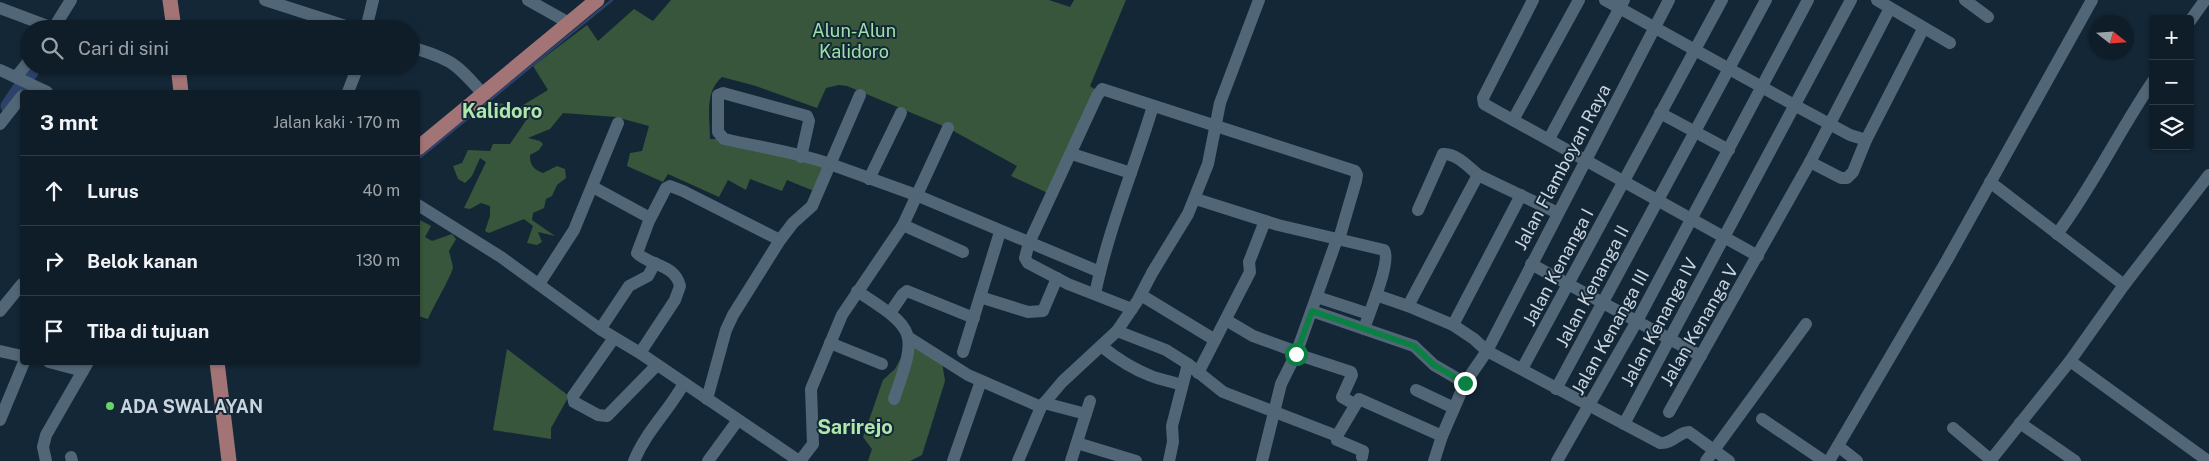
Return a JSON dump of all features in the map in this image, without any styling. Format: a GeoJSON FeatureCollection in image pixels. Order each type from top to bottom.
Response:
{"type":"FeatureCollection","features":[{"type":"Feature","properties":{"kind":"main road"},"geometry":{"type":"LineString","coordinates":[[170,0],[173,20]]}},
{"type":"Feature","properties":{"kind":"main road"},"geometry":{"type":"LineString","coordinates":[[420,146],[597,0]]}},
{"type":"Feature","properties":{"kind":"main road"},"geometry":{"type":"LineString","coordinates":[[179,75],[181,90]]}},
{"type":"Feature","properties":{"kind":"main road"},"geometry":{"type":"LineString","coordinates":[[217,365],[229,461]]}},
{"type":"Feature","properties":{"kind":"street"},"geometry":{"type":"LineString","coordinates":[[58,20],[70,0]]}},
{"type":"Feature","properties":{"kind":"street"},"geometry":{"type":"LineString","coordinates":[[265,0],[327,20]]}},
{"type":"Feature","properties":{"kind":"street"},"geometry":{"type":"LineString","coordinates":[[368,20],[373,0]]}},
{"type":"Feature","properties":{"kind":"street"},"geometry":{"type":"LineString","coordinates":[[528,0],[569,23]]}},
{"type":"Feature","properties":{"kind":"street"},"geometry":{"type":"LineString","coordinates":[[1018,461],[1042,405],[1062,382],[1117,331],[1141,295],[1196,199],[1208,164],[1220,103],[1259,0]]}},
{"type":"Feature","properties":{"kind":"street"},"geometry":{"type":"LineString","coordinates":[[1534,0],[1482,100],[1484,104],[1758,256]]}},
{"type":"Feature","properties":{"kind":"street"},"geometry":{"type":"LineString","coordinates":[[1513,120],[1579,0]]}},
{"type":"Feature","properties":{"kind":"street"},"geometry":{"type":"LineString","coordinates":[[1605,0],[1622,4],[1655,28],[1850,135],[1866,140]]}},
{"type":"Feature","properties":{"kind":"street","name":"Jalan Flamboyan Raya"},"geometry":{"type":"LineString","coordinates":[[1434,461],[1442,436],[1465,383],[1486,351],[1669,0]]}},
{"type":"Feature","properties":{"kind":"street","name":"Jalan Kenanga I"},"geometry":{"type":"LineString","coordinates":[[1522,369],[1722,0]]}},
{"type":"Feature","properties":{"kind":"street","name":"Jalan Kenanga II"},"geometry":{"type":"LineString","coordinates":[[1556,389],[1766,0]]}},
{"type":"Feature","properties":{"kind":"street","name":"Jalan Kenanga III"},"geometry":{"type":"LineString","coordinates":[[1557,461],[1589,407],[1692,219],[1808,0]]}},
{"type":"Feature","properties":{"kind":"street","name":"Jalan Kenanga IV"},"geometry":{"type":"LineString","coordinates":[[1624,424],[1796,106],[1851,0]]}},
{"type":"Feature","properties":{"kind":"street"},"geometry":{"type":"LineString","coordinates":[[1877,0],[1950,43]]}},
{"type":"Feature","properties":{"kind":"street"},"geometry":{"type":"LineString","coordinates":[[1965,0],[1988,17]]}},
{"type":"Feature","properties":{"kind":"street"},"geometry":{"type":"LineString","coordinates":[[1829,461],[1947,260],[2092,0]]}},
{"type":"Feature","properties":{"kind":"street"},"geometry":{"type":"LineString","coordinates":[[2194,15],[2205,0]]}},
{"type":"Feature","properties":{"kind":"street"},"geometry":{"type":"LineString","coordinates":[[1549,139],[1622,4]]}},
{"type":"Feature","properties":{"kind":"street"},"geometry":{"type":"LineString","coordinates":[[0,8],[30,20]]}},
{"type":"Feature","properties":{"kind":"street","name":"Jalan Kenanga V"},"geometry":{"type":"LineString","coordinates":[[1669,412],[1810,162],[1890,8]]}},
{"type":"Feature","properties":{"kind":"street"},"geometry":{"type":"LineString","coordinates":[[1810,162],[1841,178],[1847,178],[1853,172],[1866,140],[1922,31],[1921,26]]}},
{"type":"Feature","properties":{"kind":"street"},"geometry":{"type":"LineString","coordinates":[[420,50],[451,61],[462,70],[483,94]]}},
{"type":"Feature","properties":{"kind":"street"},"geometry":{"type":"LineString","coordinates":[[0,70],[42,90]]}},
{"type":"Feature","properties":{"kind":"street"},"geometry":{"type":"LineString","coordinates":[[349,90],[355,75]]}},
{"type":"Feature","properties":{"kind":"street"},"geometry":{"type":"LineString","coordinates":[[2057,234],[2078,205],[2127,119],[2149,87]]}},
{"type":"Feature","properties":{"kind":"street"},"geometry":{"type":"LineString","coordinates":[[1132,309],[1058,278],[1028,263],[1025,258],[1029,243],[1072,154],[1096,96],[1102,89],[1357,173],[1338,239],[1297,353],[1281,384],[1262,461]]}},
{"type":"Feature","properties":{"kind":"street"},"geometry":{"type":"LineString","coordinates":[[801,157],[809,121],[807,116],[723,93],[718,95],[718,132],[721,137],[801,157],[830,164],[916,195],[1000,232],[1100,272]]}},
{"type":"Feature","properties":{"kind":"street"},"geometry":{"type":"LineString","coordinates":[[708,400],[729,324],[780,240],[793,223],[812,206],[860,95]]}},
{"type":"Feature","properties":{"kind":"street"},"geometry":{"type":"LineString","coordinates":[[0,124],[20,99]]}},
{"type":"Feature","properties":{"kind":"street"},"geometry":{"type":"LineString","coordinates":[[1095,294],[1112,225],[1153,106]]}},
{"type":"Feature","properties":{"kind":"street"},"geometry":{"type":"LineString","coordinates":[[869,179],[900,113]]}},
{"type":"Feature","properties":{"kind":"street"},"geometry":{"type":"LineString","coordinates":[[1660,113],[1729,150]]}},
{"type":"Feature","properties":{"kind":"street"},"geometry":{"type":"LineString","coordinates":[[540,284],[574,230],[618,123]]}},
{"type":"Feature","properties":{"kind":"street"},"geometry":{"type":"LineString","coordinates":[[420,206],[501,257],[614,338],[640,353],[800,461],[813,444],[810,389],[842,315],[903,224],[948,128]]}},
{"type":"Feature","properties":{"kind":"street"},"geometry":{"type":"LineString","coordinates":[[1072,154],[1131,173]]}},
{"type":"Feature","properties":{"kind":"street"},"geometry":{"type":"LineString","coordinates":[[1418,210],[1443,154],[1448,154],[1478,174],[1558,213]]}},
{"type":"Feature","properties":{"kind":"street"},"geometry":{"type":"LineString","coordinates":[[1408,306],[1478,174]]}},
{"type":"Feature","properties":{"kind":"street"},"geometry":{"type":"LineString","coordinates":[[1953,428],[1991,460],[2070,361],[2124,285],[2209,175]]}},
{"type":"Feature","properties":{"kind":"street"},"geometry":{"type":"LineString","coordinates":[[1990,182],[2124,285]]}},
{"type":"Feature","properties":{"kind":"street"},"geometry":{"type":"LineString","coordinates":[[640,353],[668,313],[680,289],[676,275],[637,253],[650,218],[666,188],[670,186],[780,240]]}},
{"type":"Feature","properties":{"kind":"street"},"geometry":{"type":"LineString","coordinates":[[593,187],[650,218]]}},
{"type":"Feature","properties":{"kind":"street"},"geometry":{"type":"LineString","coordinates":[[1453,325],[1521,195]]}},
{"type":"Feature","properties":{"kind":"street"},"geometry":{"type":"LineString","coordinates":[[1196,199],[1264,221],[1381,248],[1386,252],[1376,295],[1364,329]]}},
{"type":"Feature","properties":{"kind":"street"},"geometry":{"type":"LineString","coordinates":[[1198,373],[1250,272],[1249,262],[1264,221]]}},
{"type":"Feature","properties":{"kind":"street"},"geometry":{"type":"LineString","coordinates":[[903,224],[963,252]]}},
{"type":"Feature","properties":{"kind":"street"},"geometry":{"type":"LineString","coordinates":[[964,352],[1000,232]]}},
{"type":"Feature","properties":{"kind":"street"},"geometry":{"type":"LineString","coordinates":[[601,328],[629,286],[648,276],[655,263]]}},
{"type":"Feature","properties":{"kind":"street"},"geometry":{"type":"LineString","coordinates":[[1531,264],[1702,356]]}},
{"type":"Feature","properties":{"kind":"street"},"geometry":{"type":"LineString","coordinates":[[980,297],[1028,312],[1040,312],[1043,311],[1058,278]]}},
{"type":"Feature","properties":{"kind":"street"},"geometry":{"type":"LineString","coordinates":[[0,312],[20,287]]}},
{"type":"Feature","properties":{"kind":"street"},"geometry":{"type":"LineString","coordinates":[[857,291],[901,322],[908,337],[909,350],[894,399]]}},
{"type":"Feature","properties":{"kind":"street"},"geometry":{"type":"LineString","coordinates":[[890,313],[902,294],[907,291],[974,318]]}},
{"type":"Feature","properties":{"kind":"street"},"geometry":{"type":"LineString","coordinates":[[1141,295],[1215,340]]}},
{"type":"Feature","properties":{"kind":"street"},"geometry":{"type":"LineString","coordinates":[[1376,295],[1453,325],[1474,339],[1486,351],[1624,424],[1665,443],[1674,440],[1685,432],[1690,432],[1729,461]]}},
{"type":"Feature","properties":{"kind":"street"},"geometry":{"type":"LineString","coordinates":[[1317,297],[1369,314]]}},
{"type":"Feature","properties":{"kind":"street"},"geometry":{"type":"LineString","coordinates":[[1312,311],[1414,346],[1434,365],[1465,383]]}},
{"type":"Feature","properties":{"kind":"street"},"geometry":{"type":"LineString","coordinates":[[1226,320],[1253,336],[1351,372],[1352,375],[1342,397],[1354,404]]}},
{"type":"Feature","properties":{"kind":"street"},"geometry":{"type":"LineString","coordinates":[[1706,461],[1806,324]]}},
{"type":"Feature","properties":{"kind":"street"},"geometry":{"type":"LineString","coordinates":[[1117,331],[1166,350],[1188,364],[1223,392],[1338,436]]}},
{"type":"Feature","properties":{"kind":"street"},"geometry":{"type":"LineString","coordinates":[[908,337],[980,381],[1042,405],[1086,414]]}},
{"type":"Feature","properties":{"kind":"street"},"geometry":{"type":"LineString","coordinates":[[614,338],[573,396],[574,402],[598,415],[607,416],[657,365]]}},
{"type":"Feature","properties":{"kind":"street"},"geometry":{"type":"LineString","coordinates":[[830,343],[882,364]]}},
{"type":"Feature","properties":{"kind":"street"},"geometry":{"type":"LineString","coordinates":[[1101,346],[1119,360],[1151,376],[1163,378],[1181,385]]}},
{"type":"Feature","properties":{"kind":"street"},"geometry":{"type":"LineString","coordinates":[[0,351],[20,356]]}},
{"type":"Feature","properties":{"kind":"street"},"geometry":{"type":"LineString","coordinates":[[2070,361],[2208,461]]}},
{"type":"Feature","properties":{"kind":"street"},"geometry":{"type":"LineString","coordinates":[[1169,461],[1172,426],[1181,385],[1188,364]]}},
{"type":"Feature","properties":{"kind":"street"},"geometry":{"type":"LineString","coordinates":[[0,420],[23,365]]}},
{"type":"Feature","properties":{"kind":"street"},"geometry":{"type":"LineString","coordinates":[[46,461],[43,447],[46,436],[86,367],[71,365]]}},
{"type":"Feature","properties":{"kind":"street"},"geometry":{"type":"LineString","coordinates":[[953,461],[980,381]]}},
{"type":"Feature","properties":{"kind":"street"},"geometry":{"type":"LineString","coordinates":[[634,461],[648,432],[676,398],[684,383]]}},
{"type":"Feature","properties":{"kind":"street"},"geometry":{"type":"LineString","coordinates":[[1416,390],[1454,408]]}},
{"type":"Feature","properties":{"kind":"street"},"geometry":{"type":"LineString","coordinates":[[1362,457],[1363,451],[1337,440],[1354,404],[1359,399],[1442,436]]}},
{"type":"Feature","properties":{"kind":"street"},"geometry":{"type":"LineString","coordinates":[[1071,461],[1090,401]]}},
{"type":"Feature","properties":{"kind":"street"},"geometry":{"type":"LineString","coordinates":[[1762,419],[1824,461]]}},
{"type":"Feature","properties":{"kind":"street"},"geometry":{"type":"LineString","coordinates":[[708,461],[738,420]]}},
{"type":"Feature","properties":{"kind":"street"},"geometry":{"type":"LineString","coordinates":[[2020,423],[2075,461]]}},
{"type":"Feature","properties":{"kind":"street"},"geometry":{"type":"LineString","coordinates":[[1077,443],[1136,461]]}},
{"type":"Feature","properties":{"kind":"street"},"geometry":{"type":"LineString","coordinates":[[1838,446],[1857,461]]}},
{"type":"Feature","properties":{"kind":"green space","name":"Alun-Alun Kalidoro"},"geometry":{"type":"Polygon","coordinates":[[[671,0],[1049,0],[1070,7],[1074,0],[1126,0],[1090,86],[1099,92],[1052,195],[1011,176],[1017,166],[948,128],[847,86],[839,85],[826,88],[817,108],[756,86],[722,77],[716,83],[710,98],[710,139],[724,139],[825,162],[814,191],[787,180],[782,191],[750,179],[746,190],[728,180],[719,197],[668,174],[663,182],[627,166],[630,153],[642,151],[649,126],[616,117],[563,113],[550,129],[528,138],[540,141],[543,144],[539,150],[530,155],[531,164],[534,168],[543,173],[557,166],[565,169],[566,178],[557,185],[552,196],[546,199],[544,208],[533,213],[532,220],[555,236],[538,232],[542,242],[537,245],[527,243],[533,226],[524,219],[489,233],[485,231],[490,216],[490,206],[481,203],[470,209],[464,208],[486,162],[480,158],[472,176],[465,183],[458,179],[453,166],[462,163],[468,150],[490,151],[493,144],[510,144],[527,119],[490,114],[492,108],[501,103],[506,106],[510,113],[548,90],[533,66],[587,25],[598,41],[634,9],[653,21],[671,0]]]}},
{"type":"Feature","properties":{"kind":"green space"},"geometry":{"type":"Polygon","coordinates":[[[420,220],[431,226],[425,237],[432,241],[452,234],[456,239],[449,251],[453,267],[452,271],[428,319],[420,317],[420,220]]]}},
{"type":"Feature","properties":{"kind":"green space"},"geometry":{"type":"Polygon","coordinates":[[[910,341],[942,362],[945,381],[922,455],[910,461],[868,461],[872,449],[863,437],[883,380],[895,369],[910,341]]]}},
{"type":"Feature","properties":{"kind":"green space"},"geometry":{"type":"Polygon","coordinates":[[[507,349],[569,396],[551,428],[551,439],[493,430],[507,349]]]}},
{"type":"Feature","properties":{"kind":"waterway"},"geometry":{"type":"LineString","coordinates":[[420,157],[612,0]]}},
{"type":"Feature","properties":{"kind":"waterway"},"geometry":{"type":"LineString","coordinates":[[8,106],[29,75]]}},
{"type":"Feature","properties":{"kind":"place","name":"ADA SWALAYAN"},"geometry":{"type":"Point","coordinates":[110,406]}},
{"type":"Feature","properties":{"kind":"district","name":"Kalidoro"},"geometry":{"type":"Point","coordinates":[502,111]}},
{"type":"Feature","properties":{"kind":"district","name":"Sarirejo"},"geometry":{"type":"Point","coordinates":[855,427]}},
{"type":"Feature","properties":{"kind":"route"},"geometry":{"type":"LineString","coordinates":[[1296,354],[1312,311],[1414,346],[1434,365],[1465,383]]}}]}
